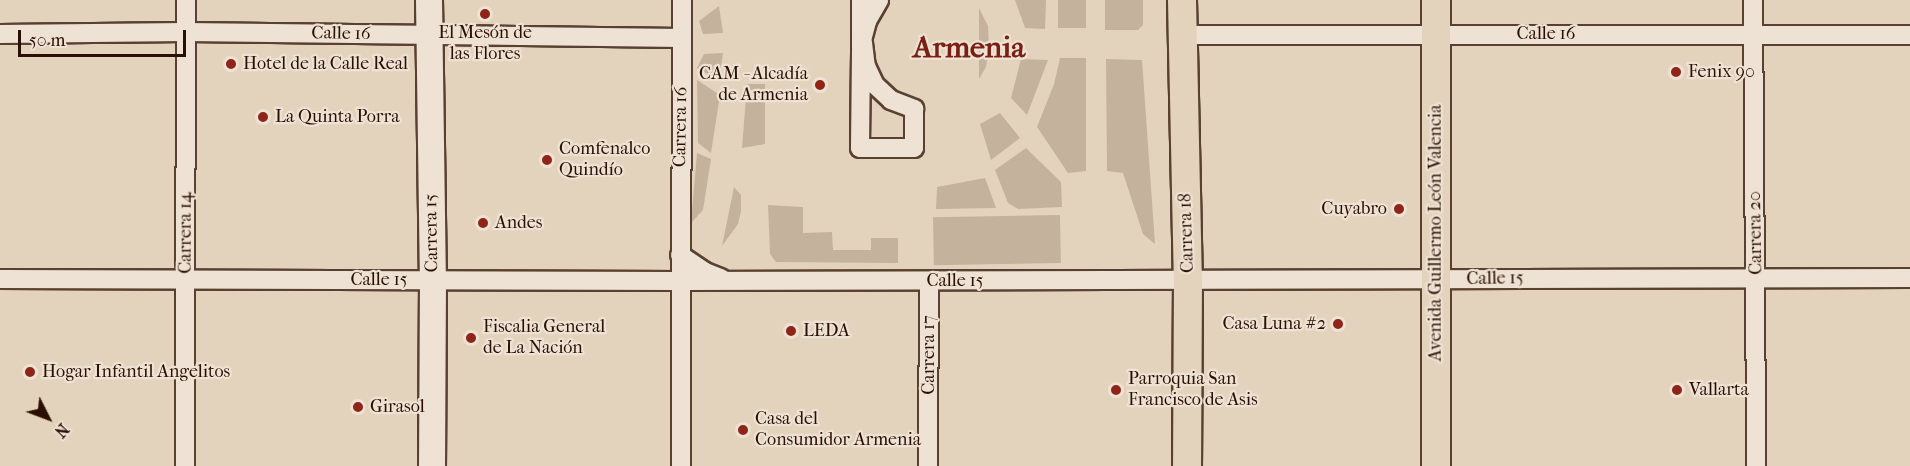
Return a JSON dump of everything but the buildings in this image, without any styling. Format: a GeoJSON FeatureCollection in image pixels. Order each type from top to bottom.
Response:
{"type":"FeatureCollection","features":[{"type":"Feature","properties":{"kind":"main road","name":"Carrera 18"},"geometry":{"type":"LineString","coordinates":[[1182,0],[1188,280],[1187,466]]}},
{"type":"Feature","properties":{"kind":"main road","name":"Avenida Guillermo León Valencia"},"geometry":{"type":"LineString","coordinates":[[1436,0],[1434,280],[1436,466]]}},
{"type":"Feature","properties":{"kind":"street","name":"Carrera 14"},"geometry":{"type":"LineString","coordinates":[[185,466],[186,0]]}},
{"type":"Feature","properties":{"kind":"street","name":"Carrera 15"},"geometry":{"type":"LineString","coordinates":[[429,0],[433,280],[432,466]]}},
{"type":"Feature","properties":{"kind":"street","name":"Carrera 16"},"geometry":{"type":"LineString","coordinates":[[681,466],[679,281],[682,0]]}},
{"type":"Feature","properties":{"kind":"street"},"geometry":{"type":"LineString","coordinates":[[861,0],[860,148],[914,148],[914,109],[891,100],[876,85],[866,66],[862,44],[867,21],[879,0]]}},
{"type":"Feature","properties":{"kind":"street","name":"Carrera 20"},"geometry":{"type":"LineString","coordinates":[[1753,0],[1756,466]]}},
{"type":"Feature","properties":{"kind":"street","name":"Calle 16"},"geometry":{"type":"LineString","coordinates":[[0,34],[186,32],[682,38]]}},
{"type":"Feature","properties":{"kind":"street","name":"Calle 16"},"geometry":{"type":"LineString","coordinates":[[1182,35],[1910,35]]}},
{"type":"Feature","properties":{"kind":"street"},"geometry":{"type":"LineString","coordinates":[[680,255],[705,272],[728,280]]}},
{"type":"Feature","properties":{"kind":"street","name":"Calle 15"},"geometry":{"type":"LineString","coordinates":[[0,279],[929,281],[1910,278]]}},
{"type":"Feature","properties":{"kind":"street","name":"Carrera 17"},"geometry":{"type":"LineString","coordinates":[[928,466],[929,281]]}},
{"type":"Feature","properties":{"kind":"shaded area"},"geometry":{"type":"Polygon","coordinates":[[[1015,0],[1046,0],[1045,29],[1025,28],[1015,0]]]}},
{"type":"Feature","properties":{"kind":"shaded area"},"geometry":{"type":"Polygon","coordinates":[[[1058,0],[1086,0],[1086,28],[1058,28],[1058,0]]]}},
{"type":"Feature","properties":{"kind":"shaded area"},"geometry":{"type":"Polygon","coordinates":[[[1105,0],[1143,0],[1143,25],[1138,30],[1105,30],[1105,0]]]}},
{"type":"Feature","properties":{"kind":"shaded area"},"geometry":{"type":"Polygon","coordinates":[[[719,6],[723,33],[703,34],[699,21],[719,6]]]}},
{"type":"Feature","properties":{"kind":"shaded area"},"geometry":{"type":"Polygon","coordinates":[[[979,8],[988,26],[989,47],[986,67],[979,79],[979,8]]]}},
{"type":"Feature","properties":{"kind":"shaded area"},"geometry":{"type":"Polygon","coordinates":[[[723,53],[719,80],[697,68],[704,54],[723,53]]]}},
{"type":"Feature","properties":{"kind":"shaded area"},"geometry":{"type":"Polygon","coordinates":[[[1060,58],[1086,58],[1086,171],[1068,173],[1037,127],[1054,84],[1060,58]]]}},
{"type":"Feature","properties":{"kind":"shaded area"},"geometry":{"type":"Polygon","coordinates":[[[1021,59],[1048,60],[1027,115],[1011,98],[1021,59]]]}},
{"type":"Feature","properties":{"kind":"shaded area"},"geometry":{"type":"Polygon","coordinates":[[[1106,59],[1142,60],[1155,244],[1143,234],[1123,173],[1107,171],[1106,59]]]}},
{"type":"Feature","properties":{"kind":"shaded area"},"geometry":{"type":"Polygon","coordinates":[[[697,80],[720,95],[711,153],[698,143],[697,80]]]}},
{"type":"Feature","properties":{"kind":"shaded area"},"geometry":{"type":"Polygon","coordinates":[[[747,84],[765,84],[765,144],[742,148],[747,84]]]}},
{"type":"Feature","properties":{"kind":"shaded area"},"geometry":{"type":"Polygon","coordinates":[[[1000,113],[1020,138],[991,160],[980,124],[1000,113]]]}},
{"type":"Feature","properties":{"kind":"shaded area"},"geometry":{"type":"Polygon","coordinates":[[[1026,148],[1061,182],[1062,207],[1018,209],[1008,203],[995,170],[1026,148]]]}},
{"type":"Feature","properties":{"kind":"shaded area"},"geometry":{"type":"Polygon","coordinates":[[[697,153],[711,159],[703,210],[691,223],[697,153]]]}},
{"type":"Feature","properties":{"kind":"shaded area"},"geometry":{"type":"Polygon","coordinates":[[[985,178],[996,208],[936,209],[937,187],[985,178]]]}},
{"type":"Feature","properties":{"kind":"shaded area"},"geometry":{"type":"Polygon","coordinates":[[[734,187],[741,195],[741,211],[738,224],[722,246],[734,187]]]}},
{"type":"Feature","properties":{"kind":"shaded area"},"geometry":{"type":"Polygon","coordinates":[[[768,205],[803,207],[803,233],[832,232],[833,250],[871,250],[871,238],[898,238],[898,263],[776,262],[770,254],[768,205]]]}},
{"type":"Feature","properties":{"kind":"shaded area"},"geometry":{"type":"Polygon","coordinates":[[[1060,215],[1061,263],[934,265],[933,217],[1060,215]]]}},
{"type":"Feature","properties":{"kind":"place","name":"El Mesón de las Flores"},"geometry":{"type":"Point","coordinates":[485,14]}},
{"type":"Feature","properties":{"kind":"place","name":"Hotel de la Calle Real"},"geometry":{"type":"Point","coordinates":[231,64]}},
{"type":"Feature","properties":{"kind":"place","name":"Fenix 90"},"geometry":{"type":"Point","coordinates":[1676,72]}},
{"type":"Feature","properties":{"kind":"place","name":"CAM - Alcadía de Armenia"},"geometry":{"type":"Point","coordinates":[820,85]}},
{"type":"Feature","properties":{"kind":"place","name":"La Quinta Porra"},"geometry":{"type":"Point","coordinates":[263,117]}},
{"type":"Feature","properties":{"kind":"place","name":"Comfenalco Quindío"},"geometry":{"type":"Point","coordinates":[547,160]}},
{"type":"Feature","properties":{"kind":"place","name":"Cuyabro"},"geometry":{"type":"Point","coordinates":[1399,209]}},
{"type":"Feature","properties":{"kind":"place","name":"Andes"},"geometry":{"type":"Point","coordinates":[483,223]}},
{"type":"Feature","properties":{"kind":"place","name":"Casa Luna #2"},"geometry":{"type":"Point","coordinates":[1338,324]}},
{"type":"Feature","properties":{"kind":"place","name":"LEDA"},"geometry":{"type":"Point","coordinates":[791,331]}},
{"type":"Feature","properties":{"kind":"place","name":"Fiscalia General de La Nación"},"geometry":{"type":"Point","coordinates":[471,338]}},
{"type":"Feature","properties":{"kind":"place","name":"Hogar Infantil Angelitos"},"geometry":{"type":"Point","coordinates":[30,372]}},
{"type":"Feature","properties":{"kind":"place","name":"Parroquia San Francisco de Asis"},"geometry":{"type":"Point","coordinates":[1116,390]}},
{"type":"Feature","properties":{"kind":"place","name":"Vallarta"},"geometry":{"type":"Point","coordinates":[1677,390]}},
{"type":"Feature","properties":{"kind":"place","name":"Girasol"},"geometry":{"type":"Point","coordinates":[358,407]}},
{"type":"Feature","properties":{"kind":"place","name":"Casa del Consumidor Armenia"},"geometry":{"type":"Point","coordinates":[743,430]}},
{"type":"Feature","properties":{"kind":"district","name":"Armenia"},"geometry":{"type":"Point","coordinates":[969,48]}}]}
